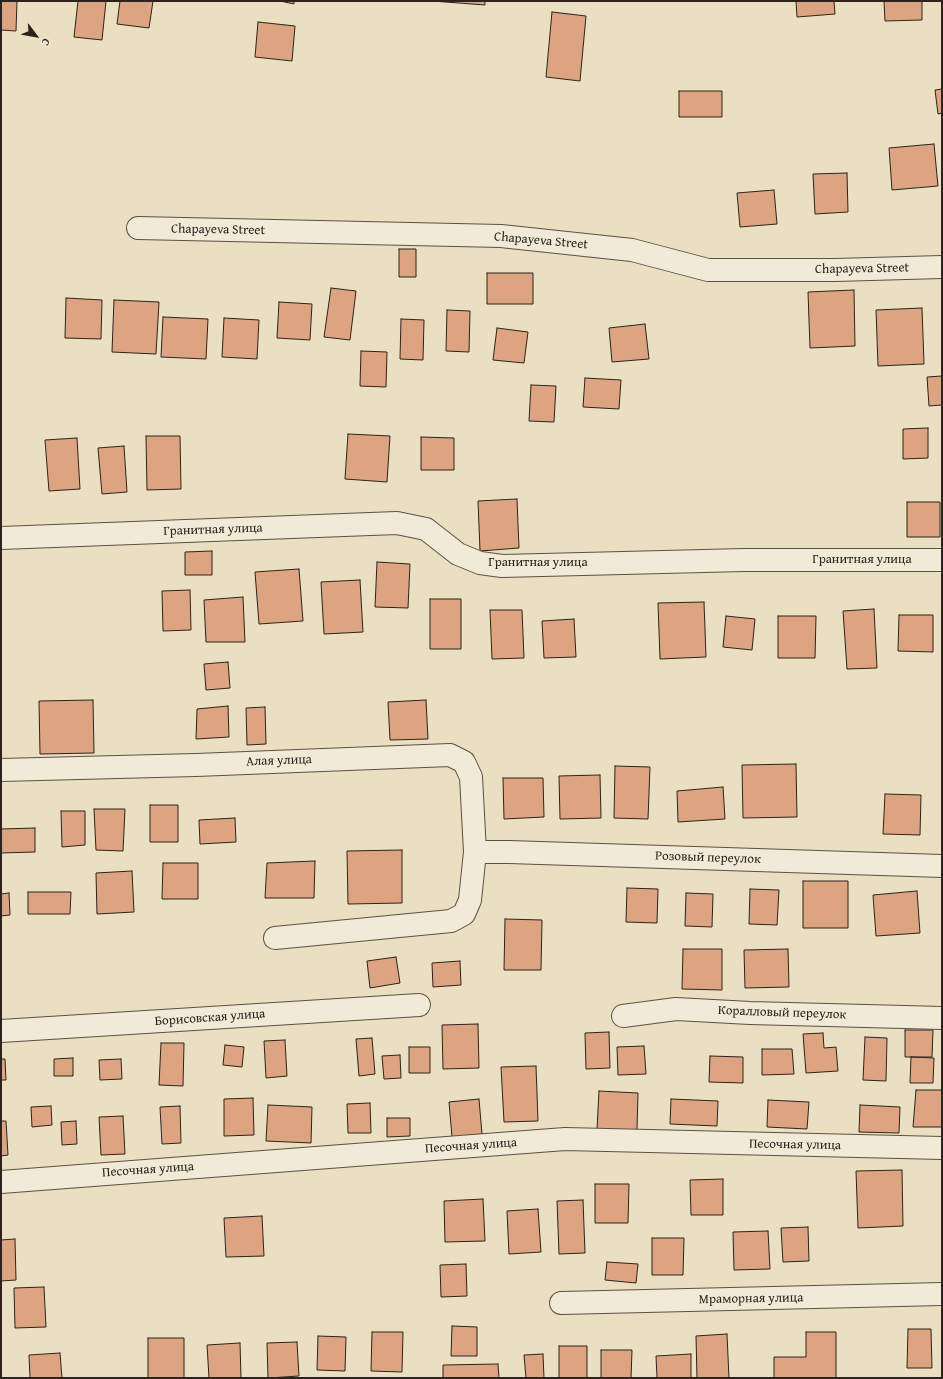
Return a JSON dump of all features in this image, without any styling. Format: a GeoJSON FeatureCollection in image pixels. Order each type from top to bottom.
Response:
{"type":"FeatureCollection","features":[{"type":"Feature","properties":{"kind":"street","name":"Chapayeva Street"},"geometry":{"type":"LineString","coordinates":[[138,228],[501,236],[632,250],[708,270],[835,270],[942,267]]}},
{"type":"Feature","properties":{"kind":"street","name":"Гранитная улица"},"geometry":{"type":"LineString","coordinates":[[1,538],[397,523],[426,529],[458,554],[480,563],[502,566],[744,560],[942,560]]}},
{"type":"Feature","properties":{"kind":"street","name":"Алая улица"},"geometry":{"type":"LineString","coordinates":[[1,770],[450,755],[464,762],[471,777],[474,852],[470,900],[464,914],[451,921],[275,938]]}},
{"type":"Feature","properties":{"kind":"street","name":"Розовый переулок"},"geometry":{"type":"LineString","coordinates":[[474,852],[942,866]]}},
{"type":"Feature","properties":{"kind":"street","name":"Борисовская улица"},"geometry":{"type":"LineString","coordinates":[[1,1031],[419,1005]]}},
{"type":"Feature","properties":{"kind":"street","name":"Коралловый переулок"},"geometry":{"type":"LineString","coordinates":[[622,1016],[676,1009],[750,1013],[942,1018]]}},
{"type":"Feature","properties":{"kind":"street","name":"Песочная улица"},"geometry":{"type":"LineString","coordinates":[[1,1182],[565,1139],[942,1148]]}},
{"type":"Feature","properties":{"kind":"street","name":"Мраморная улица"},"geometry":{"type":"LineString","coordinates":[[561,1303],[942,1294]]}},
{"type":"Feature","properties":{"kind":"building"},"geometry":{"type":"Polygon","coordinates":[[[1,1],[17,1],[16,31],[1,30],[1,1]]]}},
{"type":"Feature","properties":{"kind":"building"},"geometry":{"type":"Polygon","coordinates":[[[78,1],[106,1],[102,40],[74,37],[78,1]]]}},
{"type":"Feature","properties":{"kind":"building"},"geometry":{"type":"Polygon","coordinates":[[[120,1],[153,1],[149,28],[117,24],[120,1]]]}},
{"type":"Feature","properties":{"kind":"building"},"geometry":{"type":"Polygon","coordinates":[[[280,1],[294,1],[294,4],[280,1]]]}},
{"type":"Feature","properties":{"kind":"building"},"geometry":{"type":"Polygon","coordinates":[[[432,1],[485,1],[485,5],[432,1]]]}},
{"type":"Feature","properties":{"kind":"building"},"geometry":{"type":"Polygon","coordinates":[[[796,1],[834,1],[835,14],[797,17],[796,1]]]}},
{"type":"Feature","properties":{"kind":"building"},"geometry":{"type":"Polygon","coordinates":[[[884,1],[922,1],[922,20],[885,21],[884,1]]]}},
{"type":"Feature","properties":{"kind":"building"},"geometry":{"type":"Polygon","coordinates":[[[552,12],[586,16],[580,81],[546,77],[552,12]]]}},
{"type":"Feature","properties":{"kind":"building"},"geometry":{"type":"Polygon","coordinates":[[[258,22],[295,26],[292,61],[255,57],[258,22]]]}},
{"type":"Feature","properties":{"kind":"building"},"geometry":{"type":"Polygon","coordinates":[[[942,89],[942,113],[938,114],[935,90],[942,89]]]}},
{"type":"Feature","properties":{"kind":"building"},"geometry":{"type":"Polygon","coordinates":[[[679,91],[722,91],[722,117],[679,117],[679,91]]]}},
{"type":"Feature","properties":{"kind":"building"},"geometry":{"type":"Polygon","coordinates":[[[934,144],[938,186],[892,190],[889,148],[934,144]]]}},
{"type":"Feature","properties":{"kind":"building"},"geometry":{"type":"Polygon","coordinates":[[[847,173],[848,212],[815,214],[813,174],[847,173]]]}},
{"type":"Feature","properties":{"kind":"building"},"geometry":{"type":"Polygon","coordinates":[[[774,190],[777,224],[740,227],[737,193],[774,190]]]}},
{"type":"Feature","properties":{"kind":"building"},"geometry":{"type":"Polygon","coordinates":[[[399,249],[416,249],[416,277],[399,277],[399,249]]]}},
{"type":"Feature","properties":{"kind":"building"},"geometry":{"type":"Polygon","coordinates":[[[487,273],[533,273],[533,304],[487,304],[487,273]]]}},
{"type":"Feature","properties":{"kind":"building"},"geometry":{"type":"Polygon","coordinates":[[[331,288],[356,291],[350,340],[324,337],[331,288]]]}},
{"type":"Feature","properties":{"kind":"building"},"geometry":{"type":"Polygon","coordinates":[[[854,290],[855,346],[810,348],[808,292],[854,290]]]}},
{"type":"Feature","properties":{"kind":"building"},"geometry":{"type":"Polygon","coordinates":[[[66,298],[102,300],[101,339],[65,338],[66,298]]]}},
{"type":"Feature","properties":{"kind":"building"},"geometry":{"type":"Polygon","coordinates":[[[114,300],[159,302],[156,354],[112,352],[114,300]]]}},
{"type":"Feature","properties":{"kind":"building"},"geometry":{"type":"Polygon","coordinates":[[[279,302],[312,304],[310,340],[277,338],[279,302]]]}},
{"type":"Feature","properties":{"kind":"building"},"geometry":{"type":"Polygon","coordinates":[[[922,308],[924,364],[878,366],[876,310],[922,308]]]}},
{"type":"Feature","properties":{"kind":"building"},"geometry":{"type":"Polygon","coordinates":[[[447,310],[470,311],[469,352],[446,351],[447,310]]]}},
{"type":"Feature","properties":{"kind":"building"},"geometry":{"type":"Polygon","coordinates":[[[163,317],[208,319],[206,359],[161,357],[163,317]]]}},
{"type":"Feature","properties":{"kind":"building"},"geometry":{"type":"Polygon","coordinates":[[[224,318],[259,320],[257,359],[222,357],[224,318]]]}},
{"type":"Feature","properties":{"kind":"building"},"geometry":{"type":"Polygon","coordinates":[[[401,319],[424,320],[423,360],[400,359],[401,319]]]}},
{"type":"Feature","properties":{"kind":"building"},"geometry":{"type":"Polygon","coordinates":[[[645,324],[649,359],[612,362],[609,328],[645,324]]]}},
{"type":"Feature","properties":{"kind":"building"},"geometry":{"type":"Polygon","coordinates":[[[497,328],[528,332],[524,363],[493,360],[497,328]]]}},
{"type":"Feature","properties":{"kind":"building"},"geometry":{"type":"Polygon","coordinates":[[[361,351],[387,352],[386,387],[360,386],[361,351]]]}},
{"type":"Feature","properties":{"kind":"building"},"geometry":{"type":"Polygon","coordinates":[[[942,376],[942,405],[929,406],[927,377],[942,376]]]}},
{"type":"Feature","properties":{"kind":"building"},"geometry":{"type":"Polygon","coordinates":[[[585,378],[621,380],[619,409],[583,407],[585,378]]]}},
{"type":"Feature","properties":{"kind":"building"},"geometry":{"type":"Polygon","coordinates":[[[531,385],[556,386],[554,422],[529,421],[531,385]]]}},
{"type":"Feature","properties":{"kind":"building"},"geometry":{"type":"Polygon","coordinates":[[[928,428],[928,458],[903,459],[903,429],[928,428]]]}},
{"type":"Feature","properties":{"kind":"building"},"geometry":{"type":"Polygon","coordinates":[[[348,434],[390,436],[387,482],[345,479],[348,434]]]}},
{"type":"Feature","properties":{"kind":"building"},"geometry":{"type":"Polygon","coordinates":[[[146,436],[180,436],[181,489],[147,490],[146,436]]]}},
{"type":"Feature","properties":{"kind":"building"},"geometry":{"type":"Polygon","coordinates":[[[421,437],[454,438],[454,470],[421,470],[421,437]]]}},
{"type":"Feature","properties":{"kind":"building"},"geometry":{"type":"Polygon","coordinates":[[[77,438],[80,489],[49,491],[45,440],[77,438]]]}},
{"type":"Feature","properties":{"kind":"building"},"geometry":{"type":"Polygon","coordinates":[[[124,446],[127,492],[102,494],[98,448],[124,446]]]}},
{"type":"Feature","properties":{"kind":"building"},"geometry":{"type":"Polygon","coordinates":[[[517,499],[519,548],[480,551],[478,501],[517,499]]]}},
{"type":"Feature","properties":{"kind":"building"},"geometry":{"type":"Polygon","coordinates":[[[907,502],[940,502],[940,537],[907,537],[907,502]]]}},
{"type":"Feature","properties":{"kind":"building"},"geometry":{"type":"Polygon","coordinates":[[[212,551],[212,575],[185,575],[185,552],[212,551]]]}},
{"type":"Feature","properties":{"kind":"building"},"geometry":{"type":"Polygon","coordinates":[[[377,562],[410,564],[408,608],[375,607],[377,562]]]}},
{"type":"Feature","properties":{"kind":"building"},"geometry":{"type":"Polygon","coordinates":[[[299,569],[303,621],[259,624],[255,572],[299,569]]]}},
{"type":"Feature","properties":{"kind":"building"},"geometry":{"type":"Polygon","coordinates":[[[360,580],[363,632],[324,634],[321,582],[360,580]]]}},
{"type":"Feature","properties":{"kind":"building"},"geometry":{"type":"Polygon","coordinates":[[[190,590],[191,630],[163,631],[162,591],[190,590]]]}},
{"type":"Feature","properties":{"kind":"building"},"geometry":{"type":"Polygon","coordinates":[[[243,597],[245,642],[206,642],[204,600],[243,597]]]}},
{"type":"Feature","properties":{"kind":"building"},"geometry":{"type":"Polygon","coordinates":[[[430,599],[461,599],[461,649],[430,649],[430,599]]]}},
{"type":"Feature","properties":{"kind":"building"},"geometry":{"type":"Polygon","coordinates":[[[704,602],[706,657],[660,659],[658,603],[704,602]]]}},
{"type":"Feature","properties":{"kind":"building"},"geometry":{"type":"Polygon","coordinates":[[[874,609],[877,668],[847,669],[843,611],[874,609]]]}},
{"type":"Feature","properties":{"kind":"building"},"geometry":{"type":"Polygon","coordinates":[[[490,610],[522,610],[524,658],[492,659],[490,610]]]}},
{"type":"Feature","properties":{"kind":"building"},"geometry":{"type":"Polygon","coordinates":[[[899,615],[933,615],[933,652],[898,651],[899,615]]]}},
{"type":"Feature","properties":{"kind":"building"},"geometry":{"type":"Polygon","coordinates":[[[726,616],[755,619],[752,650],[723,647],[726,616]]]}},
{"type":"Feature","properties":{"kind":"building"},"geometry":{"type":"Polygon","coordinates":[[[778,616],[816,616],[815,658],[778,658],[778,616]]]}},
{"type":"Feature","properties":{"kind":"building"},"geometry":{"type":"Polygon","coordinates":[[[574,619],[576,657],[544,658],[542,621],[574,619]]]}},
{"type":"Feature","properties":{"kind":"building"},"geometry":{"type":"Polygon","coordinates":[[[228,662],[230,688],[206,690],[204,664],[228,662]]]}},
{"type":"Feature","properties":{"kind":"building"},"geometry":{"type":"Polygon","coordinates":[[[93,700],[94,753],[40,754],[39,701],[93,700]]]}},
{"type":"Feature","properties":{"kind":"building"},"geometry":{"type":"Polygon","coordinates":[[[426,700],[428,739],[390,740],[388,702],[426,700]]]}},
{"type":"Feature","properties":{"kind":"building"},"geometry":{"type":"Polygon","coordinates":[[[228,706],[229,737],[196,739],[197,709],[228,706]]]}},
{"type":"Feature","properties":{"kind":"building"},"geometry":{"type":"Polygon","coordinates":[[[265,707],[266,744],[247,745],[246,708],[265,707]]]}},
{"type":"Feature","properties":{"kind":"building"},"geometry":{"type":"Polygon","coordinates":[[[796,764],[797,817],[743,818],[742,765],[796,764]]]}},
{"type":"Feature","properties":{"kind":"building"},"geometry":{"type":"Polygon","coordinates":[[[615,766],[650,767],[648,819],[614,818],[615,766]]]}},
{"type":"Feature","properties":{"kind":"building"},"geometry":{"type":"Polygon","coordinates":[[[600,775],[601,818],[560,819],[559,776],[600,775]]]}},
{"type":"Feature","properties":{"kind":"building"},"geometry":{"type":"Polygon","coordinates":[[[503,778],[543,778],[544,817],[504,819],[503,778]]]}},
{"type":"Feature","properties":{"kind":"building"},"geometry":{"type":"Polygon","coordinates":[[[723,787],[725,819],[678,822],[677,791],[723,787]]]}},
{"type":"Feature","properties":{"kind":"building"},"geometry":{"type":"Polygon","coordinates":[[[885,794],[921,795],[920,835],[883,834],[885,794]]]}},
{"type":"Feature","properties":{"kind":"building"},"geometry":{"type":"Polygon","coordinates":[[[150,805],[178,805],[178,842],[150,842],[150,805]]]}},
{"type":"Feature","properties":{"kind":"building"},"geometry":{"type":"Polygon","coordinates":[[[94,809],[125,809],[123,851],[96,850],[94,809]]]}},
{"type":"Feature","properties":{"kind":"building"},"geometry":{"type":"Polygon","coordinates":[[[61,811],[85,811],[85,845],[62,847],[61,811]]]}},
{"type":"Feature","properties":{"kind":"building"},"geometry":{"type":"Polygon","coordinates":[[[235,818],[236,842],[200,844],[199,820],[235,818]]]}},
{"type":"Feature","properties":{"kind":"building"},"geometry":{"type":"Polygon","coordinates":[[[35,828],[35,852],[1,853],[1,829],[35,828]]]}},
{"type":"Feature","properties":{"kind":"building"},"geometry":{"type":"Polygon","coordinates":[[[402,850],[402,903],[348,904],[347,851],[402,850]]]}},
{"type":"Feature","properties":{"kind":"building"},"geometry":{"type":"Polygon","coordinates":[[[315,861],[314,898],[265,898],[267,863],[315,861]]]}},
{"type":"Feature","properties":{"kind":"building"},"geometry":{"type":"Polygon","coordinates":[[[163,863],[198,863],[198,899],[162,899],[163,863]]]}},
{"type":"Feature","properties":{"kind":"building"},"geometry":{"type":"Polygon","coordinates":[[[132,871],[134,912],[97,914],[96,873],[132,871]]]}},
{"type":"Feature","properties":{"kind":"building"},"geometry":{"type":"Polygon","coordinates":[[[803,881],[848,881],[848,928],[803,928],[803,881]]]}},
{"type":"Feature","properties":{"kind":"building"},"geometry":{"type":"Polygon","coordinates":[[[627,888],[658,889],[657,923],[626,922],[627,888]]]}},
{"type":"Feature","properties":{"kind":"building"},"geometry":{"type":"Polygon","coordinates":[[[750,889],[779,890],[777,925],[749,924],[750,889]]]}},
{"type":"Feature","properties":{"kind":"building"},"geometry":{"type":"Polygon","coordinates":[[[917,891],[920,933],[876,936],[873,895],[917,891]]]}},
{"type":"Feature","properties":{"kind":"building"},"geometry":{"type":"Polygon","coordinates":[[[28,892],[71,892],[70,914],[28,914],[28,892]]]}},
{"type":"Feature","properties":{"kind":"building"},"geometry":{"type":"Polygon","coordinates":[[[9,893],[10,915],[1,916],[1,894],[9,893]]]}},
{"type":"Feature","properties":{"kind":"building"},"geometry":{"type":"Polygon","coordinates":[[[686,893],[713,894],[712,927],[685,926],[686,893]]]}},
{"type":"Feature","properties":{"kind":"building"},"geometry":{"type":"Polygon","coordinates":[[[505,919],[542,920],[541,970],[504,970],[505,919]]]}},
{"type":"Feature","properties":{"kind":"building"},"geometry":{"type":"Polygon","coordinates":[[[683,949],[722,949],[722,990],[682,989],[683,949]]]}},
{"type":"Feature","properties":{"kind":"building"},"geometry":{"type":"Polygon","coordinates":[[[788,949],[789,987],[745,988],[744,950],[788,949]]]}},
{"type":"Feature","properties":{"kind":"building"},"geometry":{"type":"Polygon","coordinates":[[[396,957],[400,983],[370,988],[367,961],[396,957]]]}},
{"type":"Feature","properties":{"kind":"building"},"geometry":{"type":"Polygon","coordinates":[[[460,961],[461,985],[433,987],[432,963],[460,961]]]}},
{"type":"Feature","properties":{"kind":"building"},"geometry":{"type":"Polygon","coordinates":[[[478,1024],[479,1068],[443,1069],[442,1025],[478,1024]]]}},
{"type":"Feature","properties":{"kind":"building"},"geometry":{"type":"Polygon","coordinates":[[[905,1030],[933,1030],[932,1057],[905,1057],[905,1030]]]}},
{"type":"Feature","properties":{"kind":"building"},"geometry":{"type":"Polygon","coordinates":[[[609,1032],[610,1068],[586,1069],[585,1033],[609,1032]]]}},
{"type":"Feature","properties":{"kind":"building"},"geometry":{"type":"Polygon","coordinates":[[[823,1033],[824,1048],[836,1047],[838,1071],[806,1073],[803,1034],[823,1033]]]}},
{"type":"Feature","properties":{"kind":"building"},"geometry":{"type":"Polygon","coordinates":[[[865,1037],[887,1038],[886,1081],[863,1080],[865,1037]]]}},
{"type":"Feature","properties":{"kind":"building"},"geometry":{"type":"Polygon","coordinates":[[[372,1038],[375,1074],[359,1076],[356,1039],[372,1038]]]}},
{"type":"Feature","properties":{"kind":"building"},"geometry":{"type":"Polygon","coordinates":[[[285,1040],[287,1076],[266,1078],[264,1041],[285,1040]]]}},
{"type":"Feature","properties":{"kind":"building"},"geometry":{"type":"Polygon","coordinates":[[[161,1043],[184,1043],[183,1086],[159,1085],[161,1043]]]}},
{"type":"Feature","properties":{"kind":"building"},"geometry":{"type":"Polygon","coordinates":[[[225,1045],[244,1047],[242,1067],[223,1065],[225,1045]]]}},
{"type":"Feature","properties":{"kind":"building"},"geometry":{"type":"Polygon","coordinates":[[[644,1046],[646,1074],[618,1075],[617,1047],[644,1046]]]}},
{"type":"Feature","properties":{"kind":"building"},"geometry":{"type":"Polygon","coordinates":[[[409,1047],[430,1047],[430,1073],[409,1073],[409,1047]]]}},
{"type":"Feature","properties":{"kind":"building"},"geometry":{"type":"Polygon","coordinates":[[[762,1049],[792,1049],[794,1074],[762,1075],[762,1049]]]}},
{"type":"Feature","properties":{"kind":"building"},"geometry":{"type":"Polygon","coordinates":[[[400,1055],[401,1078],[384,1079],[382,1056],[400,1055]]]}},
{"type":"Feature","properties":{"kind":"building"},"geometry":{"type":"Polygon","coordinates":[[[710,1056],[743,1057],[743,1083],[709,1082],[710,1056]]]}},
{"type":"Feature","properties":{"kind":"building"},"geometry":{"type":"Polygon","coordinates":[[[911,1057],[934,1058],[933,1083],[910,1083],[911,1057]]]}},
{"type":"Feature","properties":{"kind":"building"},"geometry":{"type":"Polygon","coordinates":[[[73,1058],[73,1076],[54,1076],[54,1059],[73,1058]]]}},
{"type":"Feature","properties":{"kind":"building"},"geometry":{"type":"Polygon","coordinates":[[[1,1059],[5,1059],[6,1080],[1,1080],[1,1059]]]}},
{"type":"Feature","properties":{"kind":"building"},"geometry":{"type":"Polygon","coordinates":[[[121,1059],[122,1079],[100,1080],[99,1060],[121,1059]]]}},
{"type":"Feature","properties":{"kind":"building"},"geometry":{"type":"Polygon","coordinates":[[[536,1066],[538,1121],[504,1122],[501,1067],[536,1066]]]}},
{"type":"Feature","properties":{"kind":"building"},"geometry":{"type":"Polygon","coordinates":[[[916,1090],[942,1090],[942,1127],[913,1127],[916,1090]]]}},
{"type":"Feature","properties":{"kind":"building"},"geometry":{"type":"Polygon","coordinates":[[[599,1091],[638,1093],[637,1130],[597,1129],[599,1091]]]}},
{"type":"Feature","properties":{"kind":"building"},"geometry":{"type":"Polygon","coordinates":[[[253,1098],[254,1135],[224,1136],[224,1099],[253,1098]]]}},
{"type":"Feature","properties":{"kind":"building"},"geometry":{"type":"Polygon","coordinates":[[[479,1099],[482,1134],[452,1137],[449,1102],[479,1099]]]}},
{"type":"Feature","properties":{"kind":"building"},"geometry":{"type":"Polygon","coordinates":[[[671,1099],[718,1101],[717,1126],[670,1124],[671,1099]]]}},
{"type":"Feature","properties":{"kind":"building"},"geometry":{"type":"Polygon","coordinates":[[[768,1100],[809,1102],[807,1129],[767,1127],[768,1100]]]}},
{"type":"Feature","properties":{"kind":"building"},"geometry":{"type":"Polygon","coordinates":[[[370,1103],[371,1133],[348,1133],[347,1104],[370,1103]]]}},
{"type":"Feature","properties":{"kind":"building"},"geometry":{"type":"Polygon","coordinates":[[[268,1105],[312,1107],[311,1143],[266,1141],[268,1105]]]}},
{"type":"Feature","properties":{"kind":"building"},"geometry":{"type":"Polygon","coordinates":[[[860,1105],[900,1107],[899,1133],[859,1132],[860,1105]]]}},
{"type":"Feature","properties":{"kind":"building"},"geometry":{"type":"Polygon","coordinates":[[[51,1106],[52,1125],[32,1127],[31,1107],[51,1106]]]}},
{"type":"Feature","properties":{"kind":"building"},"geometry":{"type":"Polygon","coordinates":[[[180,1106],[181,1143],[162,1144],[160,1107],[180,1106]]]}},
{"type":"Feature","properties":{"kind":"building"},"geometry":{"type":"Polygon","coordinates":[[[123,1116],[125,1154],[101,1155],[99,1117],[123,1116]]]}},
{"type":"Feature","properties":{"kind":"building"},"geometry":{"type":"Polygon","coordinates":[[[387,1118],[410,1118],[410,1136],[387,1137],[387,1118]]]}},
{"type":"Feature","properties":{"kind":"building"},"geometry":{"type":"Polygon","coordinates":[[[1,1121],[6,1121],[8,1155],[1,1156],[1,1121]]]}},
{"type":"Feature","properties":{"kind":"building"},"geometry":{"type":"Polygon","coordinates":[[[76,1121],[77,1144],[62,1145],[61,1122],[76,1121]]]}},
{"type":"Feature","properties":{"kind":"building"},"geometry":{"type":"Polygon","coordinates":[[[902,1170],[903,1226],[858,1228],[856,1171],[902,1170]]]}},
{"type":"Feature","properties":{"kind":"building"},"geometry":{"type":"Polygon","coordinates":[[[723,1179],[723,1215],[691,1215],[690,1180],[723,1179]]]}},
{"type":"Feature","properties":{"kind":"building"},"geometry":{"type":"Polygon","coordinates":[[[595,1184],[629,1184],[628,1223],[595,1223],[595,1184]]]}},
{"type":"Feature","properties":{"kind":"building"},"geometry":{"type":"Polygon","coordinates":[[[483,1199],[485,1241],[445,1242],[444,1201],[483,1199]]]}},
{"type":"Feature","properties":{"kind":"building"},"geometry":{"type":"Polygon","coordinates":[[[583,1200],[585,1253],[559,1254],[557,1201],[583,1200]]]}},
{"type":"Feature","properties":{"kind":"building"},"geometry":{"type":"Polygon","coordinates":[[[538,1209],[541,1252],[509,1254],[507,1211],[538,1209]]]}},
{"type":"Feature","properties":{"kind":"building"},"geometry":{"type":"Polygon","coordinates":[[[262,1216],[264,1256],[226,1257],[224,1218],[262,1216]]]}},
{"type":"Feature","properties":{"kind":"building"},"geometry":{"type":"Polygon","coordinates":[[[808,1227],[809,1261],[783,1262],[781,1228],[808,1227]]]}},
{"type":"Feature","properties":{"kind":"building"},"geometry":{"type":"Polygon","coordinates":[[[768,1231],[770,1269],[734,1270],[733,1232],[768,1231]]]}},
{"type":"Feature","properties":{"kind":"building"},"geometry":{"type":"Polygon","coordinates":[[[652,1238],[684,1238],[683,1275],[652,1275],[652,1238]]]}},
{"type":"Feature","properties":{"kind":"building"},"geometry":{"type":"Polygon","coordinates":[[[15,1239],[16,1280],[1,1281],[1,1240],[15,1239]]]}},
{"type":"Feature","properties":{"kind":"building"},"geometry":{"type":"Polygon","coordinates":[[[607,1262],[638,1264],[636,1283],[605,1280],[607,1262]]]}},
{"type":"Feature","properties":{"kind":"building"},"geometry":{"type":"Polygon","coordinates":[[[466,1264],[467,1296],[441,1297],[440,1265],[466,1264]]]}},
{"type":"Feature","properties":{"kind":"building"},"geometry":{"type":"Polygon","coordinates":[[[44,1287],[46,1327],[15,1328],[14,1288],[44,1287]]]}},
{"type":"Feature","properties":{"kind":"building"},"geometry":{"type":"Polygon","coordinates":[[[452,1326],[477,1327],[477,1356],[451,1356],[452,1326]]]}},
{"type":"Feature","properties":{"kind":"building"},"geometry":{"type":"Polygon","coordinates":[[[908,1329],[931,1329],[932,1368],[907,1368],[908,1329]]]}},
{"type":"Feature","properties":{"kind":"building"},"geometry":{"type":"Polygon","coordinates":[[[372,1332],[403,1332],[402,1372],[371,1371],[372,1332]]]}},
{"type":"Feature","properties":{"kind":"building"},"geometry":{"type":"Polygon","coordinates":[[[806,1332],[836,1332],[836,1378],[774,1378],[774,1357],[806,1357],[806,1332]]]}},
{"type":"Feature","properties":{"kind":"building"},"geometry":{"type":"Polygon","coordinates":[[[727,1334],[729,1378],[697,1378],[696,1336],[727,1334]]]}},
{"type":"Feature","properties":{"kind":"building"},"geometry":{"type":"Polygon","coordinates":[[[318,1336],[346,1337],[345,1371],[317,1370],[318,1336]]]}},
{"type":"Feature","properties":{"kind":"building"},"geometry":{"type":"Polygon","coordinates":[[[148,1338],[184,1338],[184,1378],[148,1378],[148,1338]]]}},
{"type":"Feature","properties":{"kind":"building"},"geometry":{"type":"Polygon","coordinates":[[[297,1342],[299,1376],[268,1378],[267,1343],[297,1342]]]}},
{"type":"Feature","properties":{"kind":"building"},"geometry":{"type":"Polygon","coordinates":[[[240,1343],[241,1378],[209,1378],[207,1345],[240,1343]]]}},
{"type":"Feature","properties":{"kind":"building"},"geometry":{"type":"Polygon","coordinates":[[[559,1346],[587,1346],[587,1378],[559,1378],[559,1346]]]}},
{"type":"Feature","properties":{"kind":"building"},"geometry":{"type":"Polygon","coordinates":[[[601,1350],[632,1350],[631,1378],[601,1378],[601,1350]]]}},
{"type":"Feature","properties":{"kind":"building"},"geometry":{"type":"Polygon","coordinates":[[[60,1353],[62,1378],[30,1378],[29,1355],[60,1353]]]}},
{"type":"Feature","properties":{"kind":"building"},"geometry":{"type":"Polygon","coordinates":[[[543,1354],[544,1378],[526,1378],[524,1355],[543,1354]]]}},
{"type":"Feature","properties":{"kind":"building"},"geometry":{"type":"Polygon","coordinates":[[[691,1354],[691,1378],[657,1378],[656,1356],[691,1354]]]}},
{"type":"Feature","properties":{"kind":"building"},"geometry":{"type":"Polygon","coordinates":[[[498,1364],[499,1378],[443,1378],[443,1365],[498,1364]]]}}]}
